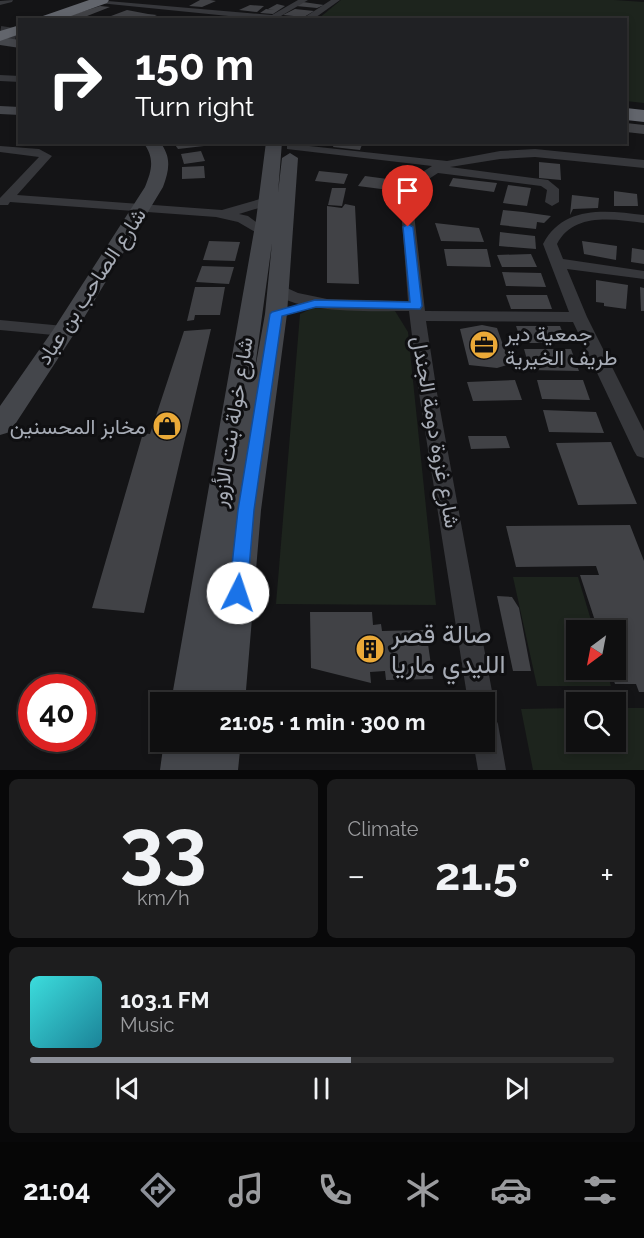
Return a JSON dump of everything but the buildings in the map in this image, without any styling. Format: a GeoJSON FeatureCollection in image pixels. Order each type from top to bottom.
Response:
{"type":"FeatureCollection","features":[{"type":"Feature","properties":{"kind":"highway"},"geometry":{"type":"LineString","coordinates":[[40,18],[96,1]]}},
{"type":"Feature","properties":{"kind":"highway"},"geometry":{"type":"LineString","coordinates":[[50,18],[96,1]]}},
{"type":"Feature","properties":{"kind":"highway"},"geometry":{"type":"LineString","coordinates":[[627,108],[644,110]]}},
{"type":"Feature","properties":{"kind":"highway"},"geometry":{"type":"LineString","coordinates":[[627,114],[644,116]]}},
{"type":"Feature","properties":{"kind":"street"},"geometry":{"type":"LineString","coordinates":[[0,3],[9,0]]}},
{"type":"Feature","properties":{"kind":"street"},"geometry":{"type":"LineString","coordinates":[[170,11],[191,0]]}},
{"type":"Feature","properties":{"kind":"street"},"geometry":{"type":"LineString","coordinates":[[273,18],[304,0]]}},
{"type":"Feature","properties":{"kind":"street"},"geometry":{"type":"LineString","coordinates":[[309,18],[336,0]]}},
{"type":"Feature","properties":{"kind":"street"},"geometry":{"type":"LineString","coordinates":[[96,1],[170,11],[258,18]]}},
{"type":"Feature","properties":{"kind":"street"},"geometry":{"type":"LineString","coordinates":[[226,13],[244,4]]}},
{"type":"Feature","properties":{"kind":"street"},"geometry":{"type":"LineString","coordinates":[[170,11],[226,13],[264,18]]}},
{"type":"Feature","properties":{"kind":"street"},"geometry":{"type":"LineString","coordinates":[[0,78],[18,79]]}},
{"type":"Feature","properties":{"kind":"street"},"geometry":{"type":"LineString","coordinates":[[0,110],[18,111]]}},
{"type":"Feature","properties":{"kind":"street","name":"شارع الصاحب بن عباد"},"geometry":{"type":"LineString","coordinates":[[0,426],[64,332],[142,208],[162,168],[161,158],[152,144]]}},
{"type":"Feature","properties":{"kind":"street"},"geometry":{"type":"LineString","coordinates":[[286,144],[544,183],[553,189],[552,202]]}},
{"type":"Feature","properties":{"kind":"street","name":"شارع خولة بنت الأزور"},"geometry":{"type":"LineString","coordinates":[[226,692],[233,509],[267,201],[286,144]]}},
{"type":"Feature","properties":{"kind":"street","name":"شارع خولة بنت الأزور"},"geometry":{"type":"LineString","coordinates":[[192,692],[276,314],[286,144]]}},
{"type":"Feature","properties":{"kind":"street"},"geometry":{"type":"LineString","coordinates":[[0,149],[39,152],[46,156],[4,202]]}},
{"type":"Feature","properties":{"kind":"street","name":"شارع غزوة دومة الجندل"},"geometry":{"type":"LineString","coordinates":[[479,692],[417,311],[406,196],[417,181],[441,166],[500,155],[535,153],[644,164]]}},
{"type":"Feature","properties":{"kind":"street"},"geometry":{"type":"LineString","coordinates":[[216,213],[245,209],[267,201]]}},
{"type":"Feature","properties":{"kind":"street"},"geometry":{"type":"LineString","coordinates":[[4,202],[216,213],[243,219],[264,233]]}},
{"type":"Feature","properties":{"kind":"street"},"geometry":{"type":"LineString","coordinates":[[644,219],[600,216],[568,224],[559,229],[552,237],[550,244],[579,317],[644,451]]}},
{"type":"Feature","properties":{"kind":"street"},"geometry":{"type":"LineString","coordinates":[[559,263],[644,275]]}},
{"type":"Feature","properties":{"kind":"street"},"geometry":{"type":"LineString","coordinates":[[278,289],[293,297],[315,303],[417,311],[579,317]]}},
{"type":"Feature","properties":{"kind":"street"},"geometry":{"type":"LineString","coordinates":[[276,314],[315,303]]}},
{"type":"Feature","properties":{"kind":"street"},"geometry":{"type":"LineString","coordinates":[[0,325],[64,332]]}},
{"type":"Feature","properties":{"kind":"street"},"geometry":{"type":"LineString","coordinates":[[180,770],[182,752]]}},
{"type":"Feature","properties":{"kind":"street"},"geometry":{"type":"LineString","coordinates":[[218,770],[220,752]]}},
{"type":"Feature","properties":{"kind":"street"},"geometry":{"type":"LineString","coordinates":[[489,752],[492,770]]}},
{"type":"Feature","properties":{"kind":"shaded area"},"geometry":{"type":"Polygon","coordinates":[[[341,0],[614,0],[644,2],[644,103],[627,101],[627,18],[319,18],[341,0]]]}},
{"type":"Feature","properties":{"kind":"shaded area"},"geometry":{"type":"Polygon","coordinates":[[[313,308],[395,311],[408,332],[436,605],[276,604],[300,314],[313,308]]]}},
{"type":"Feature","properties":{"kind":"shaded area"},"geometry":{"type":"Polygon","coordinates":[[[513,577],[578,577],[591,620],[566,620],[566,680],[609,680],[611,686],[537,686],[513,577]]]}},
{"type":"Feature","properties":{"kind":"shaded area"},"geometry":{"type":"Polygon","coordinates":[[[566,708],[566,752],[626,752],[626,708],[644,708],[644,770],[533,770],[521,709],[566,708]]]}},
{"type":"Feature","properties":{"kind":"tunnel"},"geometry":{"type":"LineString","coordinates":[[0,34],[18,37]]}},
{"type":"Feature","properties":{"kind":"place","name":"جمعية دير طريف الخيرية"},"geometry":{"type":"Point","coordinates":[484,345]}},
{"type":"Feature","properties":{"kind":"place","name":"مخابز المحسنين"},"geometry":{"type":"Point","coordinates":[167,426]}},
{"type":"Feature","properties":{"kind":"place","name":"صالة قصر الليدي ماريا"},"geometry":{"type":"Point","coordinates":[370,649]}},
{"type":"Feature","properties":{"kind":"route"},"geometry":{"type":"LineString","coordinates":[[238,593],[246,510],[276,314],[315,303],[416,306],[408,227]]}}]}
